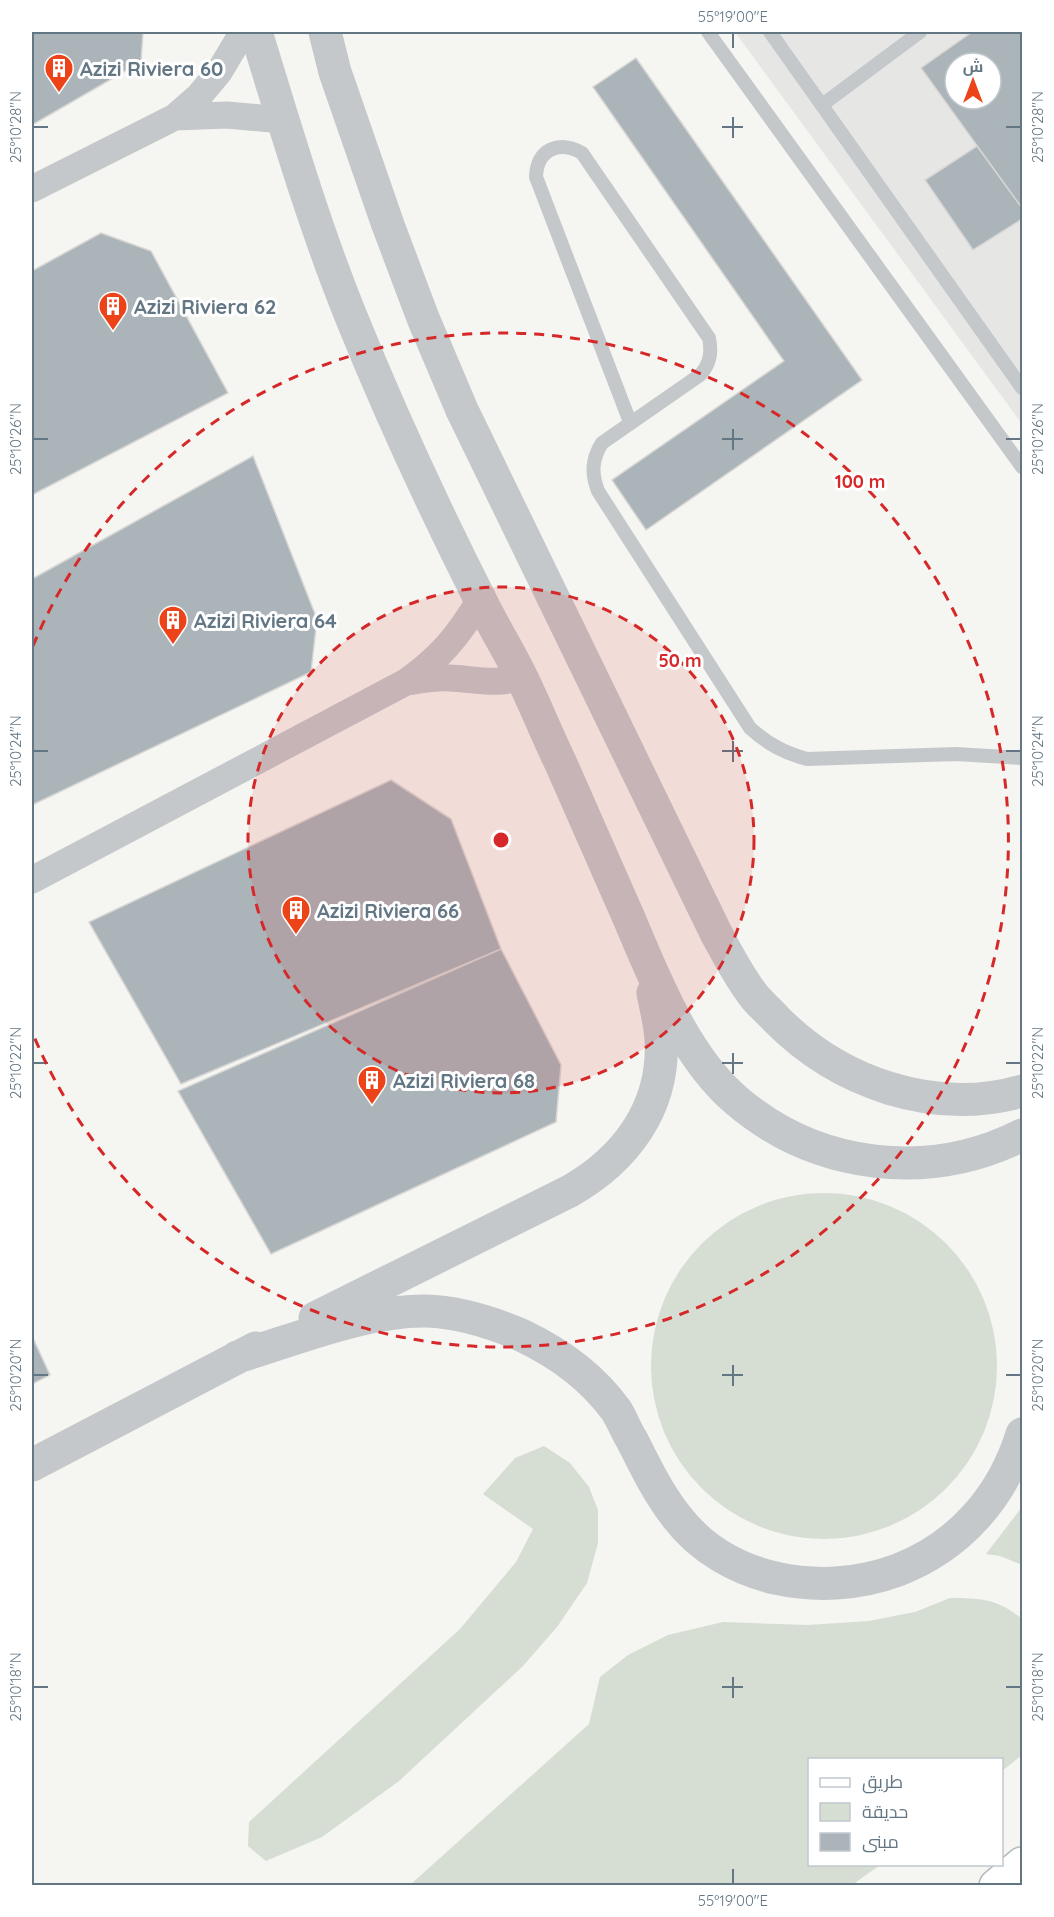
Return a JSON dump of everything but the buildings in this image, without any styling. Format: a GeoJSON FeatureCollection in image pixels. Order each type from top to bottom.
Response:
{"type":"FeatureCollection","features":[{"type":"Feature","properties":{"kind":"main road"},"geometry":{"type":"LineString","coordinates":[[996,1886],[1023,1864]]}},
{"type":"Feature","properties":{"kind":"street"},"geometry":{"type":"LineString","coordinates":[[32,189],[175,117],[199,96],[219,72],[243,32]]}},
{"type":"Feature","properties":{"kind":"street"},"geometry":{"type":"LineString","coordinates":[[256,32],[283,120],[349,312],[394,417],[480,600],[521,676],[646,959],[691,1047],[711,1074],[735,1099],[761,1120],[790,1137],[821,1150],[853,1159],[885,1164],[919,1164],[951,1160],[984,1151],[1023,1135]]}},
{"type":"Feature","properties":{"kind":"street"},"geometry":{"type":"LineString","coordinates":[[325,32],[335,72],[388,225],[423,318],[462,410],[716,933],[754,997],[806,1047],[864,1080],[925,1097],[986,1098],[1023,1091]]}},
{"type":"Feature","properties":{"kind":"street"},"geometry":{"type":"LineString","coordinates":[[175,117],[227,115],[283,120]]}},
{"type":"Feature","properties":{"kind":"street"},"geometry":{"type":"LineString","coordinates":[[32,880],[406,682],[452,643],[480,600]]}},
{"type":"Feature","properties":{"kind":"street"},"geometry":{"type":"LineString","coordinates":[[406,682],[448,678],[497,682],[514,680],[521,676]]}},
{"type":"Feature","properties":{"kind":"street"},"geometry":{"type":"LineString","coordinates":[[32,1465],[237,1357],[570,1191],[592,1178],[612,1162],[642,1123],[653,1096],[660,1069],[661,1040],[646,959]]}},
{"type":"Feature","properties":{"kind":"street"},"geometry":{"type":"LineString","coordinates":[[237,1357],[348,1323],[390,1315],[426,1311],[464,1315],[492,1324],[548,1349],[573,1366],[596,1387],[616,1411],[651,1479],[676,1517],[700,1542],[756,1573],[787,1581],[818,1584],[850,1582],[881,1576],[910,1565],[938,1550],[963,1531],[985,1508],[1002,1482],[1023,1434]]}},
{"type":"Feature","properties":{"kind":"lane"},"geometry":{"type":"LineString","coordinates":[[335,72],[340,32]]}},
{"type":"Feature","properties":{"kind":"lane"},"geometry":{"type":"LineString","coordinates":[[708,32],[1023,467]]}},
{"type":"Feature","properties":{"kind":"lane"},"geometry":{"type":"LineString","coordinates":[[770,32],[1023,388]]}},
{"type":"Feature","properties":{"kind":"lane"},"geometry":{"type":"LineString","coordinates":[[822,105],[920,32]]}},
{"type":"Feature","properties":{"kind":"lane"},"geometry":{"type":"LineString","coordinates":[[630,422],[536,177],[536,167],[540,159],[555,147],[564,146],[582,153],[709,338],[711,348],[707,368],[602,443],[595,453],[592,466],[593,479],[598,491],[750,728],[766,742],[786,753],[807,759],[956,754],[1023,758]]}},
{"type":"Feature","properties":{"kind":"shaded area"},"geometry":{"type":"Polygon","coordinates":[[[735,32],[1022,32],[1022,424],[735,32]]]}},
{"type":"Feature","properties":{"kind":"green space"},"geometry":{"type":"Polygon","coordinates":[[[824,1193],[858,1196],[890,1206],[920,1222],[947,1243],[968,1270],[984,1300],[994,1332],[997,1366],[994,1400],[984,1432],[968,1462],[947,1489],[920,1510],[890,1526],[858,1536],[824,1539],[790,1536],[758,1526],[728,1510],[701,1489],[680,1462],[664,1432],[654,1400],[651,1366],[654,1332],[664,1300],[680,1270],[701,1243],[728,1222],[758,1206],[790,1196],[824,1193]]]}},
{"type":"Feature","properties":{"kind":"green space"},"geometry":{"type":"Polygon","coordinates":[[[544,1446],[570,1463],[589,1487],[598,1510],[598,1543],[587,1583],[557,1627],[522,1667],[399,1781],[322,1837],[266,1861],[248,1846],[249,1822],[460,1629],[516,1562],[533,1529],[483,1494],[515,1458],[544,1446]]]}},
{"type":"Feature","properties":{"kind":"green space"},"geometry":{"type":"Polygon","coordinates":[[[1022,1507],[1022,1565],[1000,1556],[986,1554],[1022,1507]]]}},
{"type":"Feature","properties":{"kind":"green space"},"geometry":{"type":"Polygon","coordinates":[[[950,1598],[971,1598],[1005,1607],[1022,1619],[1022,1755],[1003,1770],[1003,1758],[808,1758],[808,1866],[879,1866],[852,1885],[410,1885],[589,1724],[600,1677],[628,1655],[668,1635],[723,1622],[808,1625],[869,1621],[915,1612],[950,1598]]]}},
{"type":"Feature","properties":{"kind":"place","name":"Azizi Riviera 60"},"geometry":{"type":"Point","coordinates":[59,94]}},
{"type":"Feature","properties":{"kind":"place","name":"Azizi Riviera 62"},"geometry":{"type":"Point","coordinates":[113,332]}},
{"type":"Feature","properties":{"kind":"place","name":"Azizi Riviera 64"},"geometry":{"type":"Point","coordinates":[173,646]}},
{"type":"Feature","properties":{"kind":"place","name":"Azizi Riviera 66"},"geometry":{"type":"Point","coordinates":[296,936]}},
{"type":"Feature","properties":{"kind":"place","name":"Azizi Riviera 68"},"geometry":{"type":"Point","coordinates":[372,1106]}}]}
